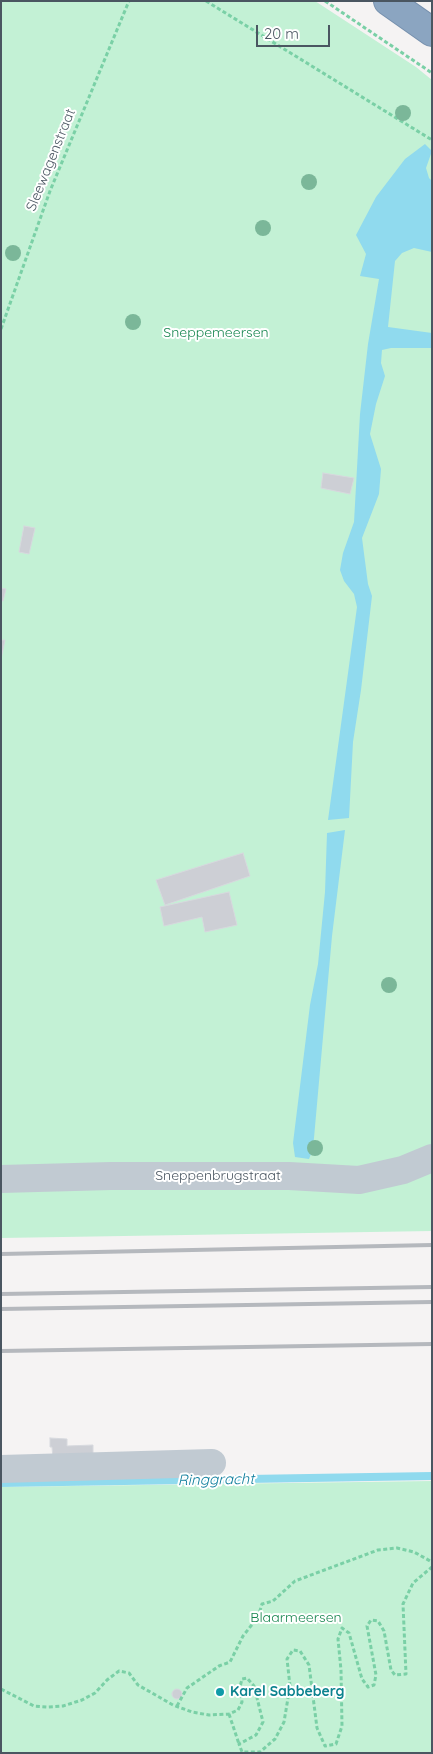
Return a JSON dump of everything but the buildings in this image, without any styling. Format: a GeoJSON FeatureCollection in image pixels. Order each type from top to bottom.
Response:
{"type":"FeatureCollection","features":[{"type":"Feature","properties":{"kind":"highway"},"geometry":{"type":"LineString","coordinates":[[388,1],[432,32]]}},
{"type":"Feature","properties":{"kind":"street","name":"Sneppenbrugstraat"},"geometry":{"type":"LineString","coordinates":[[1,1178],[289,1176],[359,1180],[403,1170],[432,1158]]}},
{"type":"Feature","properties":{"kind":"street"},"geometry":{"type":"LineString","coordinates":[[1,1469],[212,1463]]}},
{"type":"Feature","properties":{"kind":"path","name":"Sleewagenstraat"},"geometry":{"type":"LineString","coordinates":[[1,329],[50,191],[129,1]]}},
{"type":"Feature","properties":{"kind":"path"},"geometry":{"type":"LineString","coordinates":[[206,1],[432,140]]}},
{"type":"Feature","properties":{"kind":"path"},"geometry":{"type":"LineString","coordinates":[[325,1],[432,73]]}},
{"type":"Feature","properties":{"kind":"path"},"geometry":{"type":"LineString","coordinates":[[175,1704],[187,1688],[219,1666],[230,1662],[243,1636],[258,1617],[262,1604],[273,1601],[295,1581],[378,1550],[397,1548],[414,1552],[432,1562]]}},
{"type":"Feature","properties":{"kind":"path"},"geometry":{"type":"LineString","coordinates":[[229,1714],[241,1752],[260,1752],[275,1739],[284,1722],[290,1686],[287,1659],[293,1650],[300,1651],[310,1666],[317,1728],[325,1746],[336,1744],[342,1726],[341,1670],[338,1639],[342,1628],[349,1633],[362,1679],[368,1687],[374,1685],[376,1674],[368,1626],[370,1620],[378,1621],[384,1631],[391,1670],[395,1675],[406,1674],[403,1604],[413,1583],[432,1566]]}},
{"type":"Feature","properties":{"kind":"path"},"geometry":{"type":"LineString","coordinates":[[1,1689],[34,1706],[63,1706],[82,1700],[94,1693],[119,1671],[129,1673],[138,1685],[175,1704],[192,1712],[209,1715],[229,1714],[238,1710],[242,1702],[240,1686],[242,1679],[247,1678],[254,1686],[263,1722],[256,1735],[239,1744]]}},
{"type":"Feature","properties":{"kind":"green space","name":"Sneppemeersen"},"geometry":{"type":"Polygon","coordinates":[[[1,1],[315,1],[416,67],[432,80],[432,1231],[1,1238],[1,1]]]}},
{"type":"Feature","properties":{"kind":"green space","name":"Blaarmeersen"},"geometry":{"type":"Polygon","coordinates":[[[432,1481],[432,1753],[1,1753],[1,1487],[432,1481]]]}},
{"type":"Feature","properties":{"kind":"water"},"geometry":{"type":"Polygon","coordinates":[[[425,144],[432,151],[426,168],[432,181],[432,252],[414,248],[402,253],[395,261],[388,327],[432,333],[432,348],[391,348],[382,350],[381,363],[385,376],[376,404],[370,434],[381,469],[379,494],[362,538],[368,584],[372,596],[353,742],[349,818],[328,820],[357,607],[354,594],[344,581],[340,570],[343,553],[354,522],[360,414],[368,344],[379,279],[360,276],[366,254],[356,235],[376,197],[405,159],[425,144]]]}},
{"type":"Feature","properties":{"kind":"water"},"geometry":{"type":"Polygon","coordinates":[[[345,830],[332,936],[313,1149],[309,1159],[295,1157],[293,1143],[310,1005],[318,964],[325,892],[327,833],[345,830]]]}},
{"type":"Feature","properties":{"kind":"waterway","name":"Ringgracht"},"geometry":{"type":"LineString","coordinates":[[1,1483],[432,1476]]}},
{"type":"Feature","properties":{"kind":"railway"},"geometry":{"type":"LineString","coordinates":[[1,1254],[432,1245]]}},
{"type":"Feature","properties":{"kind":"railway"},"geometry":{"type":"LineString","coordinates":[[1,1294],[432,1287]]}},
{"type":"Feature","properties":{"kind":"railway"},"geometry":{"type":"LineString","coordinates":[[1,1309],[432,1302]]}},
{"type":"Feature","properties":{"kind":"railway"},"geometry":{"type":"LineString","coordinates":[[1,1351],[432,1344]]}},
{"type":"Feature","properties":{"kind":"place","name":"Karel Sabbeberg"},"geometry":{"type":"Point","coordinates":[220,1692]}}]}
